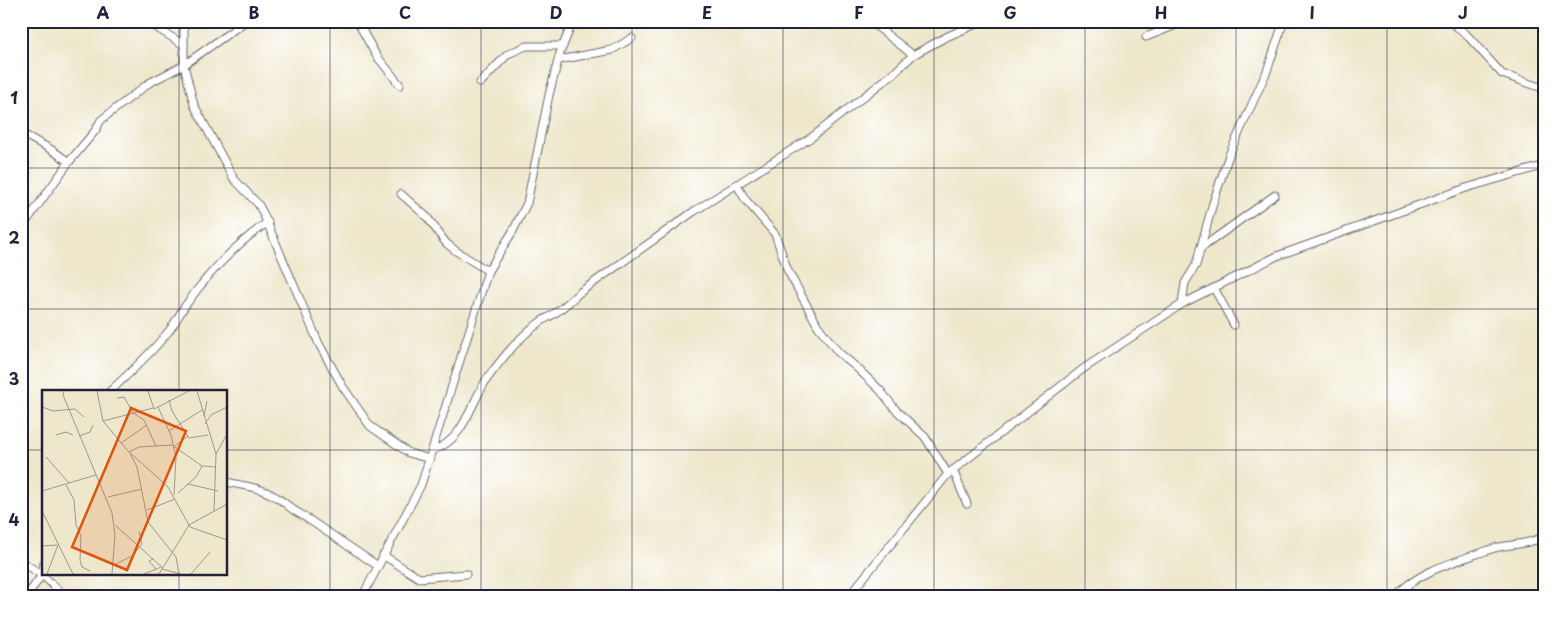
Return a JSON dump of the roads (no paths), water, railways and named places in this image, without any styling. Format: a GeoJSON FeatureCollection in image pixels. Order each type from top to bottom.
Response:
{"type":"FeatureCollection","features":[{"type":"Feature","properties":{"kind":"street"},"geometry":{"type":"LineString","coordinates":[[146,21],[184,45]]}},
{"type":"Feature","properties":{"kind":"street"},"geometry":{"type":"LineString","coordinates":[[184,21],[184,65],[194,105],[234,179],[258,204],[268,222],[319,344],[343,387],[370,426],[409,453],[430,458]]}},
{"type":"Feature","properties":{"kind":"street"},"geometry":{"type":"LineString","coordinates":[[21,229],[68,162],[101,120],[149,83],[184,65],[246,21]]}},
{"type":"Feature","properties":{"kind":"street"},"geometry":{"type":"LineString","coordinates":[[356,21],[376,55],[400,85]]}},
{"type":"Feature","properties":{"kind":"street"},"geometry":{"type":"LineString","coordinates":[[362,597],[421,486],[451,384],[488,271],[513,231],[526,203],[559,60],[573,21]]}},
{"type":"Feature","properties":{"kind":"street"},"geometry":{"type":"LineString","coordinates":[[872,21],[913,55]]}},
{"type":"Feature","properties":{"kind":"street"},"geometry":{"type":"LineString","coordinates":[[432,450],[447,444],[454,436],[487,380],[529,330],[693,212],[812,137],[894,73],[913,55],[940,40],[983,21]]}},
{"type":"Feature","properties":{"kind":"street"},"geometry":{"type":"LineString","coordinates":[[1146,37],[1186,21]]}},
{"type":"Feature","properties":{"kind":"street"},"geometry":{"type":"LineString","coordinates":[[1182,304],[1185,284],[1196,265],[1230,155],[1267,71],[1284,21]]}},
{"type":"Feature","properties":{"kind":"street"},"geometry":{"type":"LineString","coordinates":[[1449,21],[1466,34],[1502,74],[1545,89]]}},
{"type":"Feature","properties":{"kind":"street"},"geometry":{"type":"LineString","coordinates":[[559,60],[612,50],[632,38]]}},
{"type":"Feature","properties":{"kind":"street"},"geometry":{"type":"LineString","coordinates":[[480,84],[508,54],[526,46],[563,46]]}},
{"type":"Feature","properties":{"kind":"street"},"geometry":{"type":"LineString","coordinates":[[21,133],[52,150],[68,162]]}},
{"type":"Feature","properties":{"kind":"street"},"geometry":{"type":"LineString","coordinates":[[848,597],[950,472],[1083,369],[1182,304],[1276,256],[1466,188],[1545,166]]}},
{"type":"Feature","properties":{"kind":"street"},"geometry":{"type":"LineString","coordinates":[[737,185],[745,199],[775,234],[788,270],[818,326],[838,352],[880,390],[896,410],[925,436],[950,472],[967,504]]}},
{"type":"Feature","properties":{"kind":"street"},"geometry":{"type":"LineString","coordinates":[[401,194],[427,217],[446,243],[488,271]]}},
{"type":"Feature","properties":{"kind":"street"},"geometry":{"type":"LineString","coordinates":[[1200,249],[1275,195]]}},
{"type":"Feature","properties":{"kind":"street"},"geometry":{"type":"LineString","coordinates":[[111,390],[134,369],[168,332],[192,296],[232,251],[249,235],[268,222]]}},
{"type":"Feature","properties":{"kind":"street"},"geometry":{"type":"LineString","coordinates":[[1214,288],[1234,325]]}},
{"type":"Feature","properties":{"kind":"street"},"geometry":{"type":"LineString","coordinates":[[228,482],[249,486],[275,496],[291,510],[302,515],[378,566]]}},
{"type":"Feature","properties":{"kind":"street"},"geometry":{"type":"LineString","coordinates":[[1395,597],[1399,591],[1445,564],[1498,547],[1520,545],[1545,536]]}},
{"type":"Feature","properties":{"kind":"street"},"geometry":{"type":"LineString","coordinates":[[383,555],[419,578],[466,574]]}},
{"type":"Feature","properties":{"kind":"street"},"geometry":{"type":"LineString","coordinates":[[21,562],[42,575],[26,597]]}},
{"type":"Feature","properties":{"kind":"street"},"geometry":{"type":"LineString","coordinates":[[43,576],[66,597]]}}]}
